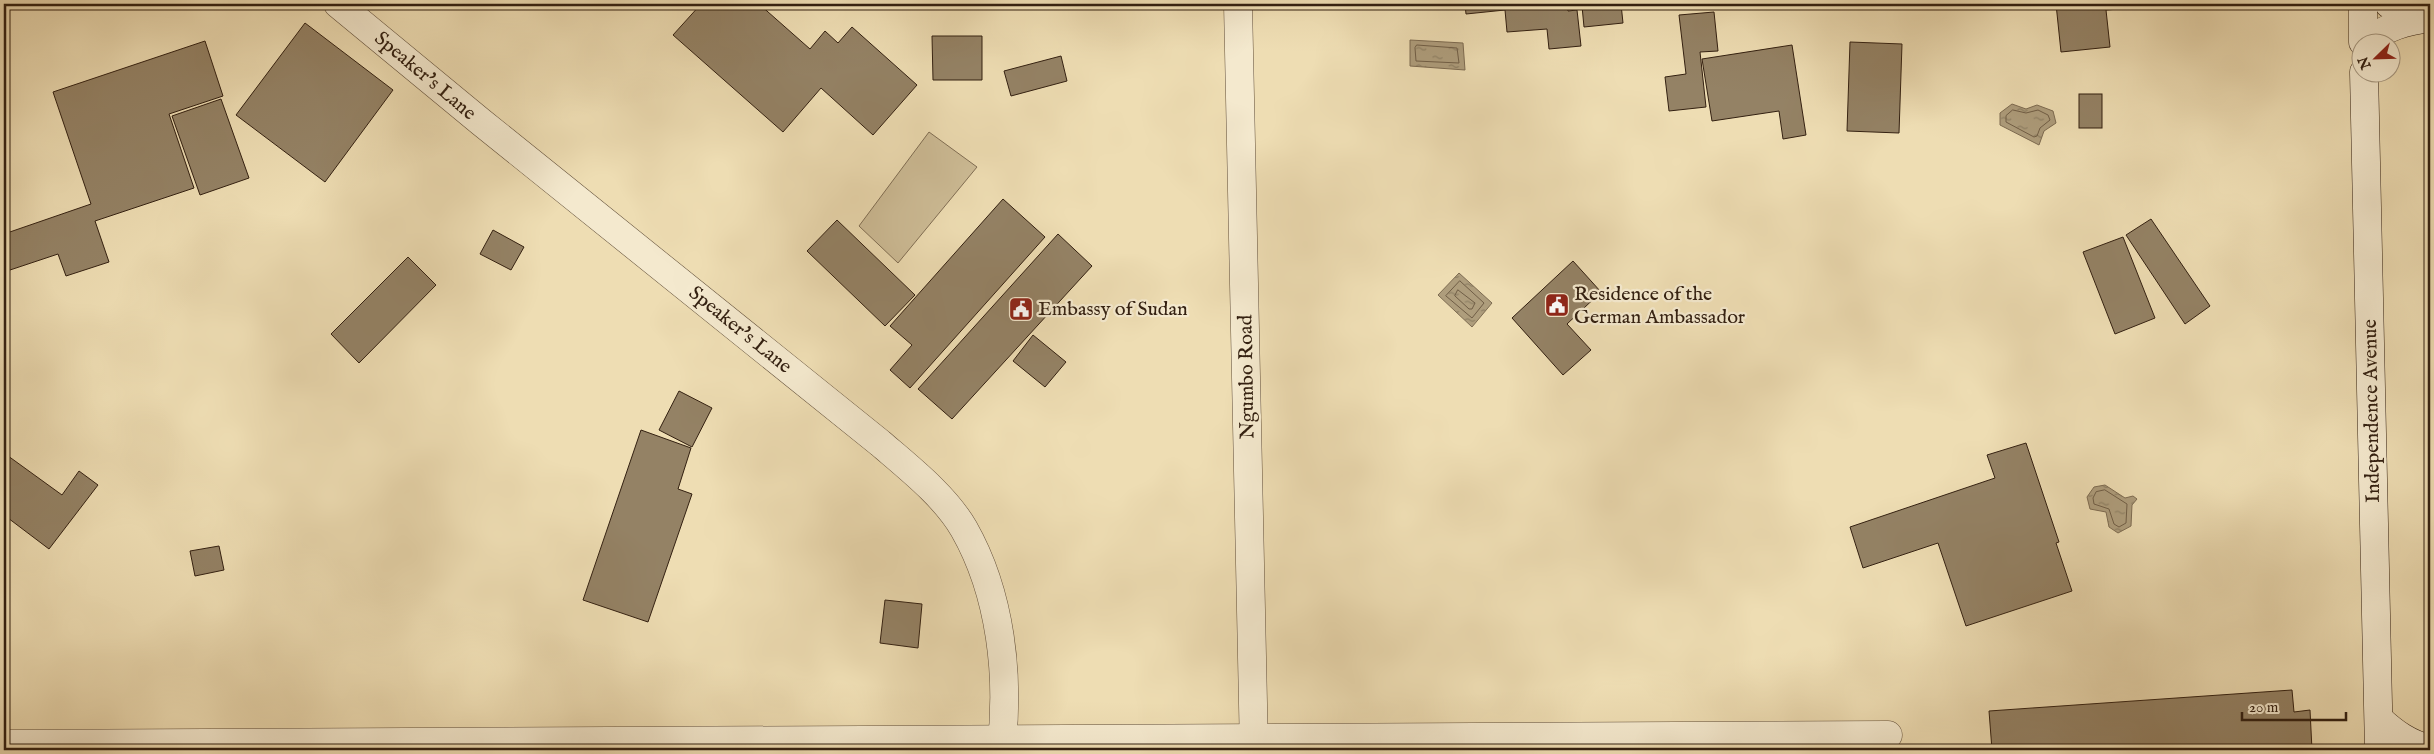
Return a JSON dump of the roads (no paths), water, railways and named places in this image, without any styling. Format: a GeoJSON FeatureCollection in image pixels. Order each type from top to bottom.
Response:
{"type":"FeatureCollection","features":[{"type":"Feature","properties":{"kind":"street","name":"Speaker's Lane"},"geometry":{"type":"LineString","coordinates":[[338,4],[481,122],[858,425],[931,488],[964,528],[989,583],[1003,648],[1001,745]]}},
{"type":"Feature","properties":{"kind":"street","name":"Ngumbo Road"},"geometry":{"type":"LineString","coordinates":[[1238,4],[1254,744]]}},
{"type":"Feature","properties":{"kind":"street"},"geometry":{"type":"LineString","coordinates":[[2363,4],[2364,32]]}},
{"type":"Feature","properties":{"kind":"street"},"geometry":{"type":"LineString","coordinates":[[2389,4],[2404,11],[2430,17]]}},
{"type":"Feature","properties":{"kind":"street"},"geometry":{"type":"LineString","coordinates":[[2381,32],[2407,20],[2430,17]]}},
{"type":"Feature","properties":{"kind":"street","name":"Independence Avenue"},"geometry":{"type":"LineString","coordinates":[[2364,82],[2379,750]]}},
{"type":"Feature","properties":{"kind":"street"},"geometry":{"type":"LineString","coordinates":[[2379,719],[2397,735],[2420,747],[2430,749]]}},
{"type":"Feature","properties":{"kind":"street"},"geometry":{"type":"LineString","coordinates":[[4,744],[1254,744],[1888,735]]}},
{"type":"Feature","properties":{"kind":"water"},"geometry":{"type":"Polygon","coordinates":[[[1410,40],[1463,43],[1465,70],[1410,66],[1410,40]]]}},
{"type":"Feature","properties":{"kind":"water"},"geometry":{"type":"Polygon","coordinates":[[[2012,104],[2026,109],[2037,105],[2053,111],[2056,123],[2044,131],[2039,145],[2000,125],[2000,113],[2012,104]]]}},
{"type":"Feature","properties":{"kind":"water"},"geometry":{"type":"Polygon","coordinates":[[[1459,273],[1492,303],[1472,327],[1438,295],[1459,273]]]}},
{"type":"Feature","properties":{"kind":"water"},"geometry":{"type":"Polygon","coordinates":[[[2105,485],[2125,498],[2133,496],[2137,499],[2132,505],[2131,526],[2118,533],[2109,527],[2106,512],[2090,509],[2087,497],[2094,487],[2105,485]]]}},
{"type":"Feature","properties":{"kind":"place","name":"Residence of the German Ambassador"},"geometry":{"type":"Point","coordinates":[1557,305]}},
{"type":"Feature","properties":{"kind":"place","name":"Embassy of Sudan"},"geometry":{"type":"Point","coordinates":[1021,309]}}]}
